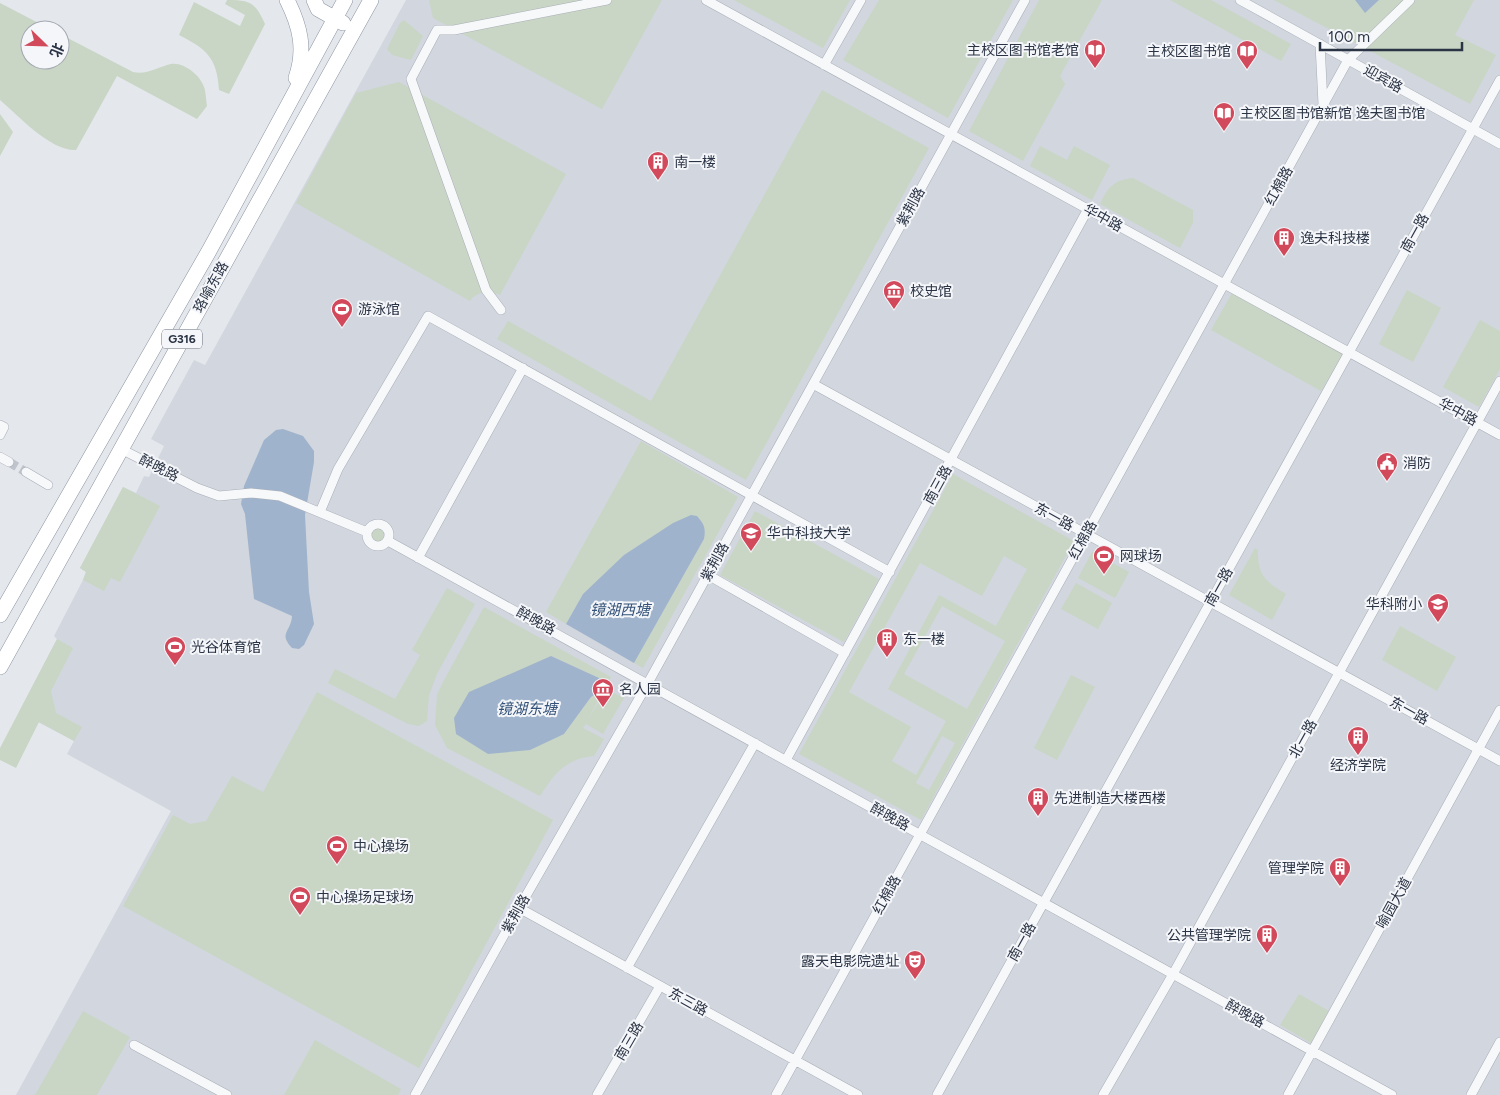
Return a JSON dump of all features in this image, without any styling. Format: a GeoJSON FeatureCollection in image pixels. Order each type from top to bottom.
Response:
{"type":"FeatureCollection","features":[{"type":"Feature","properties":{"kind":"highway"},"geometry":{"type":"LineString","coordinates":[[278,126],[302,53],[298,27],[287,0]]}},
{"type":"Feature","properties":{"kind":"highway"},"geometry":{"type":"LineString","coordinates":[[314,0],[318,9],[354,29]]}},
{"type":"Feature","properties":{"kind":"highway"},"geometry":{"type":"LineString","coordinates":[[345,0],[368,6]]}},
{"type":"Feature","properties":{"kind":"highway","name":"珞喻东路"},"geometry":{"type":"LineString","coordinates":[[0,615],[278,126],[345,0]]}},
{"type":"Feature","properties":{"kind":"highway","name":"珞喻东路"},"geometry":{"type":"LineString","coordinates":[[0,668],[368,6]]}},
{"type":"Feature","properties":{"kind":"street"},"geometry":{"type":"LineString","coordinates":[[501,310],[486,290],[410,79],[437,30],[454,30],[608,0]]}},
{"type":"Feature","properties":{"kind":"street","name":"华中路"},"geometry":{"type":"LineString","coordinates":[[706,0],[1500,435]]}},
{"type":"Feature","properties":{"kind":"street"},"geometry":{"type":"LineString","coordinates":[[824,65],[861,0]]}},
{"type":"Feature","properties":{"kind":"street","name":"紫荆路"},"geometry":{"type":"LineString","coordinates":[[415,1095],[519,908],[648,683],[1025,0]]}},
{"type":"Feature","properties":{"kind":"street","name":"迎宾路"},"geometry":{"type":"LineString","coordinates":[[1240,0],[1500,144]]}},
{"type":"Feature","properties":{"kind":"street","name":"红棉路"},"geometry":{"type":"LineString","coordinates":[[776,1095],[1348,60],[1410,0]]}},
{"type":"Feature","properties":{"kind":"street"},"geometry":{"type":"LineString","coordinates":[[1320,44],[1324,105]]}},
{"type":"Feature","properties":{"kind":"street","name":"南一路"},"geometry":{"type":"LineString","coordinates":[[937,1095],[1500,80]]}},
{"type":"Feature","properties":{"kind":"street","name":"南三路"},"geometry":{"type":"LineString","coordinates":[[786,760],[1088,210]]}},
{"type":"Feature","properties":{"kind":"street"},"geometry":{"type":"LineString","coordinates":[[320,512],[330,494],[338,468],[428,316],[890,572]]}},
{"type":"Feature","properties":{"kind":"street"},"geometry":{"type":"LineString","coordinates":[[418,558],[523,368]]}},
{"type":"Feature","properties":{"kind":"street","name":"北一路"},"geometry":{"type":"LineString","coordinates":[[1103,1095],[1173,974],[1500,381]]}},
{"type":"Feature","properties":{"kind":"street","name":"东一路"},"geometry":{"type":"LineString","coordinates":[[813,384],[1500,761]]}},
{"type":"Feature","properties":{"kind":"street"},"geometry":{"type":"LineString","coordinates":[[0,425],[4,427],[0,435]]}},
{"type":"Feature","properties":{"kind":"street","name":"醉晚路"},"geometry":{"type":"LineString","coordinates":[[121,449],[197,488],[219,496],[266,493],[302,503],[367,532]]}},
{"type":"Feature","properties":{"kind":"street"},"geometry":{"type":"LineString","coordinates":[[26,472],[48,485]]}},
{"type":"Feature","properties":{"kind":"street","name":"醉晚路"},"geometry":{"type":"LineString","coordinates":[[374,525],[384,525],[389,534],[388,541],[383,546],[372,546],[367,540],[367,532],[374,525]]}},
{"type":"Feature","properties":{"kind":"street","name":"醉晚路"},"geometry":{"type":"LineString","coordinates":[[388,541],[1392,1095]]}},
{"type":"Feature","properties":{"kind":"street"},"geometry":{"type":"LineString","coordinates":[[708,575],[845,652]]}},
{"type":"Feature","properties":{"kind":"street","name":"喻园大道"},"geometry":{"type":"LineString","coordinates":[[1288,1095],[1500,710]]}},
{"type":"Feature","properties":{"kind":"street"},"geometry":{"type":"LineString","coordinates":[[627,968],[755,743]]}},
{"type":"Feature","properties":{"kind":"street","name":"东三路"},"geometry":{"type":"LineString","coordinates":[[519,908],[858,1095]]}},
{"type":"Feature","properties":{"kind":"street","name":"南三路"},"geometry":{"type":"LineString","coordinates":[[597,1095],[660,986]]}},
{"type":"Feature","properties":{"kind":"street"},"geometry":{"type":"LineString","coordinates":[[1471,1095],[1500,1042]]}},
{"type":"Feature","properties":{"kind":"street"},"geometry":{"type":"LineString","coordinates":[[134,1044],[228,1095]]}},
{"type":"Feature","properties":{"kind":"shaded area","name":"华中科技大学"},"geometry":{"type":"Polygon","coordinates":[[[406,0],[1500,0],[1500,1095],[16,1095],[171,811],[67,754],[74,741],[19,712],[57,639],[54,636],[83,580],[86,572],[80,568],[123,487],[136,493],[144,476],[149,477],[164,446],[151,439],[194,360],[205,365],[406,0]]]}},
{"type":"Feature","properties":{"kind":"green space"},"geometry":{"type":"Polygon","coordinates":[[[227,0],[251,4],[258,11],[265,24],[229,94],[219,90],[216,69],[208,55],[179,35],[194,2],[240,26],[245,15],[225,4],[227,0]]]}},
{"type":"Feature","properties":{"kind":"green space"},"geometry":{"type":"Polygon","coordinates":[[[429,0],[662,0],[602,109],[433,18],[429,0]]]}},
{"type":"Feature","properties":{"kind":"green space"},"geometry":{"type":"Polygon","coordinates":[[[734,0],[850,0],[823,48],[734,0]]]}},
{"type":"Feature","properties":{"kind":"green space"},"geometry":{"type":"Polygon","coordinates":[[[879,0],[1013,0],[948,118],[843,60],[879,0]]]}},
{"type":"Feature","properties":{"kind":"green space"},"geometry":{"type":"Polygon","coordinates":[[[1039,0],[1102,0],[1060,76],[1065,84],[1023,161],[969,131],[1039,0]]]}},
{"type":"Feature","properties":{"kind":"green space"},"geometry":{"type":"Polygon","coordinates":[[[1170,0],[1211,0],[1291,44],[1281,61],[1170,0]]]}},
{"type":"Feature","properties":{"kind":"green space"},"geometry":{"type":"Polygon","coordinates":[[[1274,0],[1355,0],[1365,12],[1379,0],[1474,0],[1455,35],[1496,55],[1470,104],[1274,0]]]}},
{"type":"Feature","properties":{"kind":"green space"},"geometry":{"type":"Polygon","coordinates":[[[0,3],[33,20],[20,20],[20,70],[70,70],[70,39],[133,72],[148,72],[171,64],[186,67],[202,82],[207,106],[197,119],[117,76],[76,150],[66,149],[46,139],[0,100],[0,3]]]}},
{"type":"Feature","properties":{"kind":"green space"},"geometry":{"type":"Polygon","coordinates":[[[404,20],[423,36],[411,60],[392,55],[387,49],[400,23],[404,20]]]}},
{"type":"Feature","properties":{"kind":"green space"},"geometry":{"type":"Polygon","coordinates":[[[399,82],[566,174],[500,295],[486,290],[473,297],[470,301],[296,203],[356,93],[399,82]]]}},
{"type":"Feature","properties":{"kind":"green space"},"geometry":{"type":"Polygon","coordinates":[[[822,90],[929,148],[746,480],[497,339],[508,321],[651,401],[822,90]]]}},
{"type":"Feature","properties":{"kind":"green space"},"geometry":{"type":"Polygon","coordinates":[[[0,114],[13,132],[0,156],[0,114]]]}},
{"type":"Feature","properties":{"kind":"green space"},"geometry":{"type":"Polygon","coordinates":[[[1040,146],[1067,160],[1074,146],[1110,165],[1092,200],[1030,166],[1040,146]]]}},
{"type":"Feature","properties":{"kind":"green space"},"geometry":{"type":"Polygon","coordinates":[[[1133,178],[1193,210],[1193,223],[1180,248],[1100,204],[1112,185],[1133,178]]]}},
{"type":"Feature","properties":{"kind":"green space"},"geometry":{"type":"Polygon","coordinates":[[[1407,290],[1441,308],[1413,362],[1379,344],[1407,290]]]}},
{"type":"Feature","properties":{"kind":"green space"},"geometry":{"type":"Polygon","coordinates":[[[1232,293],[1343,354],[1321,391],[1211,330],[1232,293]]]}},
{"type":"Feature","properties":{"kind":"green space"},"geometry":{"type":"Polygon","coordinates":[[[1480,320],[1500,331],[1500,369],[1479,407],[1443,387],[1480,320]]]}},
{"type":"Feature","properties":{"kind":"green space"},"geometry":{"type":"Polygon","coordinates":[[[641,441],[738,497],[643,668],[634,663],[704,539],[599,580],[583,594],[566,624],[546,612],[641,441]]]}},
{"type":"Feature","properties":{"kind":"green space"},"geometry":{"type":"Polygon","coordinates":[[[953,474],[1074,541],[921,820],[799,754],[953,474]],[[1004,556],[982,596],[920,563],[849,692],[911,727],[892,761],[916,775],[946,721],[888,689],[939,595],[996,626],[1027,569],[1004,556]],[[942,606],[904,674],[967,709],[1005,641],[942,606]],[[942,736],[916,783],[929,790],[955,743],[942,736]]]}},
{"type":"Feature","properties":{"kind":"green space"},"geometry":{"type":"Polygon","coordinates":[[[123,487],[160,506],[120,582],[111,578],[104,591],[83,580],[86,572],[80,568],[123,487]]]}},
{"type":"Feature","properties":{"kind":"green space"},"geometry":{"type":"Polygon","coordinates":[[[755,511],[879,579],[844,642],[720,575],[755,511]]]}},
{"type":"Feature","properties":{"kind":"green space"},"geometry":{"type":"Polygon","coordinates":[[[378,528],[383,530],[385,535],[383,540],[378,542],[373,540],[371,535],[373,530],[378,528]]]}},
{"type":"Feature","properties":{"kind":"green space"},"geometry":{"type":"Polygon","coordinates":[[[1255,548],[1258,550],[1259,566],[1264,577],[1273,586],[1286,594],[1272,620],[1229,595],[1255,548]]]}},
{"type":"Feature","properties":{"kind":"green space","name":"网球场"},"geometry":{"type":"Polygon","coordinates":[[[1092,552],[1129,572],[1115,598],[1078,578],[1092,552]]]}},
{"type":"Feature","properties":{"kind":"green space","name":"网球场"},"geometry":{"type":"Polygon","coordinates":[[[1076,583],[1112,603],[1098,629],[1061,609],[1076,583]]]}},
{"type":"Feature","properties":{"kind":"green space"},"geometry":{"type":"Polygon","coordinates":[[[447,588],[475,604],[437,674],[429,695],[427,721],[419,726],[408,724],[328,683],[335,669],[395,699],[420,655],[412,650],[447,588]]]}},
{"type":"Feature","properties":{"kind":"green space"},"geometry":{"type":"Polygon","coordinates":[[[484,607],[611,677],[587,721],[600,700],[606,702],[612,692],[624,698],[603,734],[586,724],[583,728],[604,739],[594,756],[575,760],[568,764],[556,774],[540,796],[447,748],[435,725],[437,695],[484,607]],[[551,656],[564,734],[591,697],[598,694],[599,678],[551,656]]]}},
{"type":"Feature","properties":{"kind":"green space"},"geometry":{"type":"Polygon","coordinates":[[[1400,626],[1456,657],[1437,691],[1382,660],[1400,626]]]}},
{"type":"Feature","properties":{"kind":"green space"},"geometry":{"type":"Polygon","coordinates":[[[57,639],[73,648],[51,691],[56,713],[82,727],[74,741],[39,722],[16,768],[0,760],[0,748],[57,639]]]}},
{"type":"Feature","properties":{"kind":"green space"},"geometry":{"type":"Polygon","coordinates":[[[1071,675],[1095,687],[1057,760],[1034,748],[1071,675]]]}},
{"type":"Feature","properties":{"kind":"green space","name":"中心操场"},"geometry":{"type":"Polygon","coordinates":[[[317,692],[553,820],[419,1068],[123,906],[173,815],[190,824],[206,821],[232,776],[263,792],[317,692]]]}},
{"type":"Feature","properties":{"kind":"green space"},"geometry":{"type":"Polygon","coordinates":[[[1299,994],[1329,1011],[1311,1043],[1280,1025],[1299,994]]]}},
{"type":"Feature","properties":{"kind":"green space"},"geometry":{"type":"Polygon","coordinates":[[[83,1011],[130,1037],[97,1095],[35,1095],[83,1011]]]}},
{"type":"Feature","properties":{"kind":"green space"},"geometry":{"type":"Polygon","coordinates":[[[315,1040],[401,1089],[398,1095],[284,1095],[315,1040]]]}},
{"type":"Feature","properties":{"kind":"water"},"geometry":{"type":"Polygon","coordinates":[[[1355,0],[1379,0],[1365,13],[1355,0]]]}},
{"type":"Feature","properties":{"kind":"water"},"geometry":{"type":"Polygon","coordinates":[[[283,429],[303,436],[314,451],[314,462],[305,515],[309,592],[314,624],[304,645],[299,649],[292,648],[286,639],[286,632],[292,616],[254,599],[245,514],[241,504],[244,486],[264,440],[276,430],[283,429]]]}},
{"type":"Feature","properties":{"kind":"water","name":"镜湖西塘"},"geometry":{"type":"Polygon","coordinates":[[[691,515],[697,516],[703,524],[705,529],[704,539],[634,663],[566,624],[583,594],[624,555],[673,523],[691,515]]]}},
{"type":"Feature","properties":{"kind":"water","name":"镜湖东塘"},"geometry":{"type":"Polygon","coordinates":[[[551,656],[599,678],[603,689],[591,697],[564,734],[530,750],[488,754],[456,734],[454,718],[469,692],[551,656]]]}},
{"type":"Feature","properties":{"kind":"tunnel"},"geometry":{"type":"LineString","coordinates":[[9,462],[26,472]]}},
{"type":"Feature","properties":{"kind":"place","name":"主校区图书馆老馆"},"geometry":{"type":"Point","coordinates":[1095,69]}},
{"type":"Feature","properties":{"kind":"place","name":"主校区图书馆"},"geometry":{"type":"Point","coordinates":[1247,70]}},
{"type":"Feature","properties":{"kind":"place","name":"主校区图书馆新馆 逸夫图书馆"},"geometry":{"type":"Point","coordinates":[1224,132]}},
{"type":"Feature","properties":{"kind":"place","name":"南一楼"},"geometry":{"type":"Point","coordinates":[658,181]}},
{"type":"Feature","properties":{"kind":"place","name":"逸夫科技楼"},"geometry":{"type":"Point","coordinates":[1284,257]}},
{"type":"Feature","properties":{"kind":"place","name":"校史馆"},"geometry":{"type":"Point","coordinates":[894,310]}},
{"type":"Feature","properties":{"kind":"place","name":"游泳馆"},"geometry":{"type":"Point","coordinates":[342,328]}},
{"type":"Feature","properties":{"kind":"place","name":"消防"},"geometry":{"type":"Point","coordinates":[1387,482]}},
{"type":"Feature","properties":{"kind":"place","name":"华中科技大学"},"geometry":{"type":"Point","coordinates":[751,552]}},
{"type":"Feature","properties":{"kind":"place","name":"网球场"},"geometry":{"type":"Point","coordinates":[1104,575]}},
{"type":"Feature","properties":{"kind":"place","name":"华科附小"},"geometry":{"type":"Point","coordinates":[1438,623]}},
{"type":"Feature","properties":{"kind":"place","name":"东一楼"},"geometry":{"type":"Point","coordinates":[887,658]}},
{"type":"Feature","properties":{"kind":"place","name":"光谷体育馆"},"geometry":{"type":"Point","coordinates":[175,666]}},
{"type":"Feature","properties":{"kind":"place","name":"名人园"},"geometry":{"type":"Point","coordinates":[603,708]}},
{"type":"Feature","properties":{"kind":"place","name":"经济学院"},"geometry":{"type":"Point","coordinates":[1358,756]}},
{"type":"Feature","properties":{"kind":"place","name":"先进制造大楼西楼"},"geometry":{"type":"Point","coordinates":[1038,817]}},
{"type":"Feature","properties":{"kind":"place","name":"中心操场"},"geometry":{"type":"Point","coordinates":[337,865]}},
{"type":"Feature","properties":{"kind":"place","name":"管理学院"},"geometry":{"type":"Point","coordinates":[1340,887]}},
{"type":"Feature","properties":{"kind":"place","name":"中心操场足球场"},"geometry":{"type":"Point","coordinates":[300,916]}},
{"type":"Feature","properties":{"kind":"place","name":"公共管理学院"},"geometry":{"type":"Point","coordinates":[1267,954]}},
{"type":"Feature","properties":{"kind":"place","name":"露天电影院遗址"},"geometry":{"type":"Point","coordinates":[915,980]}}]}
